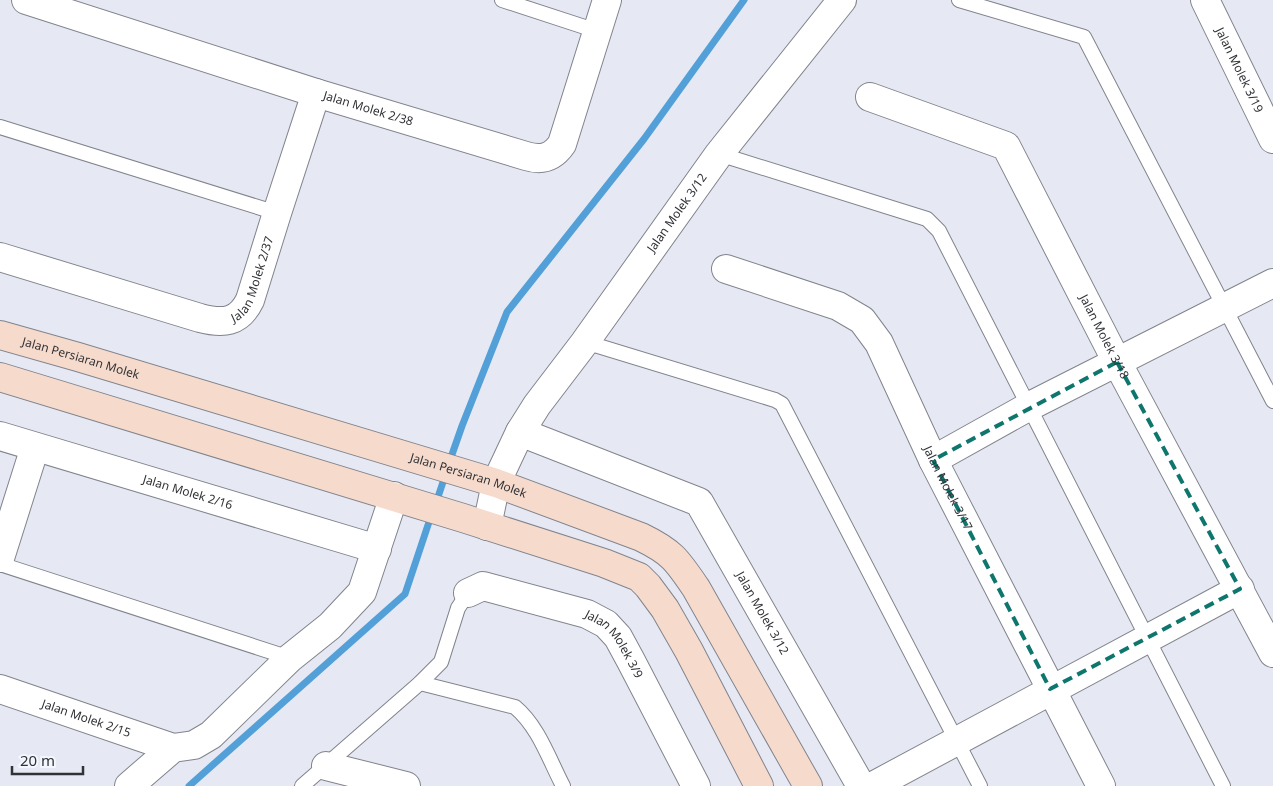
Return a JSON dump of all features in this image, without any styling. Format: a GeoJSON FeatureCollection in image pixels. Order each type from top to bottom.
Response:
{"type":"FeatureCollection","features":[{"type":"Feature","properties":{"kind":"main road","name":"Jalan Persiaran Molek"},"geometry":{"type":"LineString","coordinates":[[0,335],[484,480],[641,537],[661,547],[676,559],[696,588],[808,786]]}},
{"type":"Feature","properties":{"kind":"main road"},"geometry":{"type":"LineString","coordinates":[[0,377],[400,498],[604,563],[639,577],[665,610],[689,651],[759,786]]}},
{"type":"Feature","properties":{"kind":"street","name":"Jalan Molek 2/38"},"geometry":{"type":"LineString","coordinates":[[26,0],[316,93],[533,158],[545,158],[554,154],[562,144],[607,0]]}},
{"type":"Feature","properties":{"kind":"street","name":"Jalan Molek 3/12"},"geometry":{"type":"LineString","coordinates":[[475,522],[484,480],[520,432],[537,405],[585,342],[718,154],[842,0]]}},
{"type":"Feature","properties":{"kind":"street","name":"Jalan Molek 3/19"},"geometry":{"type":"LineString","coordinates":[[1204,0],[1273,140]]}},
{"type":"Feature","properties":{"kind":"street","name":"Jalan Molek 2/37"},"geometry":{"type":"LineString","coordinates":[[0,257],[200,318],[222,322],[239,315],[246,309],[250,300],[316,93]]}},
{"type":"Feature","properties":{"kind":"street","name":"Jalan Molek 3/18"},"geometry":{"type":"LineString","coordinates":[[870,97],[1006,146],[1117,362],[1273,653]]}},
{"type":"Feature","properties":{"kind":"street","name":"Jalan Molek 3/17"},"geometry":{"type":"LineString","coordinates":[[726,269],[838,306],[862,320],[879,342],[933,460],[1101,786]]}},
{"type":"Feature","properties":{"kind":"street"},"geometry":{"type":"LineString","coordinates":[[933,460],[1028,407],[1273,283]]}},
{"type":"Feature","properties":{"kind":"street","name":"Jalan Molek 3/12"},"geometry":{"type":"LineString","coordinates":[[520,432],[699,502],[861,786]]}},
{"type":"Feature","properties":{"kind":"street","name":"Jalan Molek 2/16"},"geometry":{"type":"LineString","coordinates":[[0,436],[377,549]]}},
{"type":"Feature","properties":{"kind":"street"},"geometry":{"type":"LineString","coordinates":[[0,558],[35,447]]}},
{"type":"Feature","properties":{"kind":"street"},"geometry":{"type":"LineString","coordinates":[[129,786],[173,748],[194,745],[211,735],[290,658],[330,626],[362,592],[377,549],[400,498]]}},
{"type":"Feature","properties":{"kind":"street","name":"Jalan Molek 3/9"},"geometry":{"type":"LineString","coordinates":[[468,593],[482,586],[587,614],[606,624],[618,637],[696,786]]}},
{"type":"Feature","properties":{"kind":"street"},"geometry":{"type":"LineString","coordinates":[[873,786],[1050,689],[1240,589]]}},
{"type":"Feature","properties":{"kind":"street","name":"Jalan Molek 2/15"},"geometry":{"type":"LineString","coordinates":[[0,689],[173,748]]}},
{"type":"Feature","properties":{"kind":"street"},"geometry":{"type":"LineString","coordinates":[[326,766],[406,786]]}},
{"type":"Feature","properties":{"kind":"lane"},"geometry":{"type":"LineString","coordinates":[[502,0],[597,31]]}},
{"type":"Feature","properties":{"kind":"lane"},"geometry":{"type":"LineString","coordinates":[[959,0],[1084,37],[1273,401]]}},
{"type":"Feature","properties":{"kind":"lane"},"geometry":{"type":"LineString","coordinates":[[0,127],[277,213]]}},
{"type":"Feature","properties":{"kind":"lane"},"geometry":{"type":"LineString","coordinates":[[718,154],[927,218],[939,231],[1223,786]]}},
{"type":"Feature","properties":{"kind":"lane"},"geometry":{"type":"LineString","coordinates":[[585,342],[775,400],[782,404],[980,786]]}},
{"type":"Feature","properties":{"kind":"lane"},"geometry":{"type":"LineString","coordinates":[[0,564],[290,658]]}},
{"type":"Feature","properties":{"kind":"lane"},"geometry":{"type":"LineString","coordinates":[[302,786],[420,683],[441,662],[458,608],[468,593]]}},
{"type":"Feature","properties":{"kind":"lane"},"geometry":{"type":"LineString","coordinates":[[420,683],[515,707],[524,714],[533,728],[563,786]]}},
{"type":"Feature","properties":{"kind":"highlighted area"},"geometry":{"type":"Polygon","coordinates":[[[1117,362],[1240,589],[1050,689],[933,460],[1117,362]]]}},
{"type":"Feature","properties":{"kind":"waterway"},"geometry":{"type":"LineString","coordinates":[[449,463],[507,312],[644,139],[744,0]]}},
{"type":"Feature","properties":{"kind":"waterway"},"geometry":{"type":"LineString","coordinates":[[436,503],[446,473]]}},
{"type":"Feature","properties":{"kind":"waterway"},"geometry":{"type":"LineString","coordinates":[[189,786],[405,594],[432,513]]}}]}
